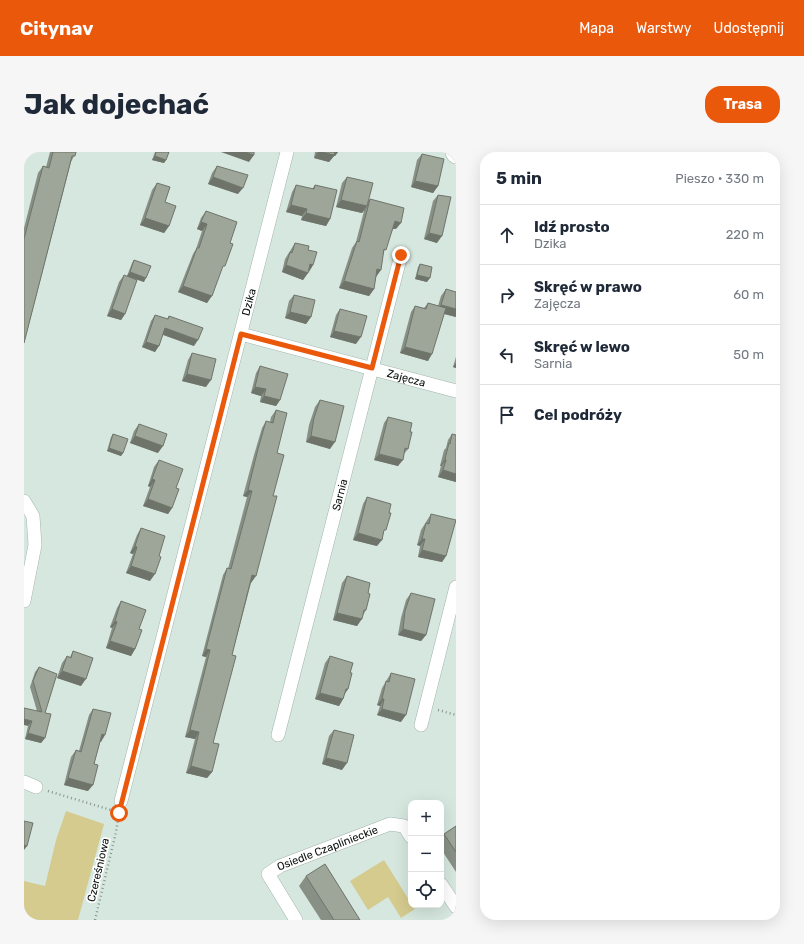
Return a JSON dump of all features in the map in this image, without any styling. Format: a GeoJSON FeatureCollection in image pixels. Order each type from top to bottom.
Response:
{"type":"FeatureCollection","features":[{"type":"Feature","properties":{"kind":"street","name":"Dzika"},"geometry":{"type":"LineString","coordinates":[[121,801],[287,152]]}},
{"type":"Feature","properties":{"kind":"street","name":"Sarnia"},"geometry":{"type":"LineString","coordinates":[[278,735],[401,255]]}},
{"type":"Feature","properties":{"kind":"street","name":"Zajęcza"},"geometry":{"type":"LineString","coordinates":[[241,334],[456,391]]}},
{"type":"Feature","properties":{"kind":"street"},"geometry":{"type":"LineString","coordinates":[[24,501],[33,516],[36,545],[24,601]]}},
{"type":"Feature","properties":{"kind":"street"},"geometry":{"type":"LineString","coordinates":[[421,725],[456,587]]}},
{"type":"Feature","properties":{"kind":"street","name":"Osiedle Czaplinieckie"},"geometry":{"type":"LineString","coordinates":[[296,920],[268,874],[280,866],[390,824],[404,826],[410,836]]}},
{"type":"Feature","properties":{"kind":"street"},"geometry":{"type":"LineString","coordinates":[[444,889],[456,907]]}},
{"type":"Feature","properties":{"kind":"path"},"geometry":{"type":"LineString","coordinates":[[426,707],[456,715]]}},
{"type":"Feature","properties":{"kind":"path"},"geometry":{"type":"LineString","coordinates":[[30,784],[111,810]]}},
{"type":"Feature","properties":{"kind":"path","name":"Czereśniowa"},"geometry":{"type":"LineString","coordinates":[[95,920],[121,801]]}},
{"type":"Feature","properties":{"kind":"shaded area"},"geometry":{"type":"Polygon","coordinates":[[[66,811],[104,824],[78,920],[24,920],[24,881],[45,886],[56,840],[66,811]]]}},
{"type":"Feature","properties":{"kind":"shaded area"},"geometry":{"type":"Polygon","coordinates":[[[384,860],[408,898],[408,908],[415,909],[401,918],[388,897],[368,910],[350,881],[384,860]]]}},
{"type":"Feature","properties":{"kind":"building"},"geometry":{"type":"Polygon","coordinates":[[[53,152],[76,152],[75,156],[72,156],[24,343],[24,239],[43,166],[49,168],[53,152]]]}},
{"type":"Feature","properties":{"kind":"building"},"geometry":{"type":"Polygon","coordinates":[[[156,152],[169,152],[166,160],[155,156],[156,152]]]}},
{"type":"Feature","properties":{"kind":"building"},"geometry":{"type":"Polygon","coordinates":[[[245,152],[254,152],[254,155],[245,152]]]}},
{"type":"Feature","properties":{"kind":"building"},"geometry":{"type":"Polygon","coordinates":[[[321,152],[335,152],[334,155],[321,152]]]}},
{"type":"Feature","properties":{"kind":"building"},"geometry":{"type":"Polygon","coordinates":[[[422,154],[444,159],[438,186],[415,181],[422,154]]]}},
{"type":"Feature","properties":{"kind":"building"},"geometry":{"type":"Polygon","coordinates":[[[217,166],[248,175],[243,188],[213,177],[217,166]]]}},
{"type":"Feature","properties":{"kind":"building"},"geometry":{"type":"Polygon","coordinates":[[[347,177],[373,183],[367,206],[341,200],[347,177]]]}},
{"type":"Feature","properties":{"kind":"building"},"geometry":{"type":"Polygon","coordinates":[[[157,183],[170,187],[165,202],[176,206],[169,226],[145,218],[157,183]]]}},
{"type":"Feature","properties":{"kind":"building"},"geometry":{"type":"Polygon","coordinates":[[[296,185],[314,189],[315,185],[337,190],[330,219],[306,213],[307,209],[291,205],[296,185]]]}},
{"type":"Feature","properties":{"kind":"building"},"geometry":{"type":"Polygon","coordinates":[[[438,195],[451,197],[442,236],[429,233],[438,195]]]}},
{"type":"Feature","properties":{"kind":"building"},"geometry":{"type":"Polygon","coordinates":[[[370,199],[404,208],[401,223],[395,221],[386,250],[384,249],[381,270],[377,269],[374,289],[344,281],[357,241],[359,242],[370,199]]]}},
{"type":"Feature","properties":{"kind":"building"},"geometry":{"type":"Polygon","coordinates":[[[206,211],[237,222],[230,243],[233,244],[212,296],[183,286],[197,248],[199,248],[207,224],[201,222],[206,211]]]}},
{"type":"Feature","properties":{"kind":"building"},"geometry":{"type":"Polygon","coordinates":[[[295,243],[309,246],[308,250],[317,252],[313,265],[310,264],[308,273],[286,265],[290,252],[292,253],[295,243]]]}},
{"type":"Feature","properties":{"kind":"building"},"geometry":{"type":"Polygon","coordinates":[[[134,260],[151,266],[146,278],[130,272],[134,260]]]}},
{"type":"Feature","properties":{"kind":"building"},"geometry":{"type":"Polygon","coordinates":[[[420,264],[432,267],[430,278],[417,275],[420,264]]]}},
{"type":"Feature","properties":{"kind":"building"},"geometry":{"type":"Polygon","coordinates":[[[124,275],[137,280],[125,314],[112,309],[124,275]]]}},
{"type":"Feature","properties":{"kind":"building"},"geometry":{"type":"Polygon","coordinates":[[[446,289],[456,292],[456,309],[441,305],[446,289]]]}},
{"type":"Feature","properties":{"kind":"building"},"geometry":{"type":"Polygon","coordinates":[[[294,295],[315,300],[311,317],[290,312],[294,295]]]}},
{"type":"Feature","properties":{"kind":"building"},"geometry":{"type":"Polygon","coordinates":[[[428,303],[446,308],[432,354],[405,347],[415,306],[426,309],[428,303]]]}},
{"type":"Feature","properties":{"kind":"building"},"geometry":{"type":"Polygon","coordinates":[[[340,309],[367,316],[361,337],[334,331],[340,309]]]}},
{"type":"Feature","properties":{"kind":"building"},"geometry":{"type":"Polygon","coordinates":[[[155,315],[168,319],[169,316],[203,328],[198,340],[165,328],[159,346],[146,342],[155,315]]]}},
{"type":"Feature","properties":{"kind":"building"},"geometry":{"type":"Polygon","coordinates":[[[192,353],[216,359],[211,380],[187,374],[192,353]]]}},
{"type":"Feature","properties":{"kind":"building"},"geometry":{"type":"Polygon","coordinates":[[[260,366],[288,374],[280,400],[264,396],[266,389],[255,387],[260,366]]]}},
{"type":"Feature","properties":{"kind":"building"},"geometry":{"type":"Polygon","coordinates":[[[320,400],[344,406],[335,442],[311,436],[314,418],[320,400]]]}},
{"type":"Feature","properties":{"kind":"building"},"geometry":{"type":"Polygon","coordinates":[[[276,410],[287,413],[277,453],[284,455],[273,496],[277,496],[256,576],[252,575],[232,655],[236,656],[213,743],[219,744],[212,772],[191,766],[199,732],[190,730],[210,650],[206,649],[227,568],[231,569],[252,491],[248,490],[258,449],[266,421],[273,423],[276,410]]]}},
{"type":"Feature","properties":{"kind":"building"},"geometry":{"type":"Polygon","coordinates":[[[388,417],[412,423],[410,432],[412,432],[408,449],[405,448],[403,460],[379,454],[388,417]]]}},
{"type":"Feature","properties":{"kind":"building"},"geometry":{"type":"Polygon","coordinates":[[[139,424],[167,434],[163,446],[135,436],[139,424]]]}},
{"type":"Feature","properties":{"kind":"building"},"geometry":{"type":"Polygon","coordinates":[[[113,434],[128,439],[123,453],[109,448],[113,434]]]}},
{"type":"Feature","properties":{"kind":"building"},"geometry":{"type":"Polygon","coordinates":[[[452,434],[456,435],[456,474],[443,470],[452,434]]]}},
{"type":"Feature","properties":{"kind":"building"},"geometry":{"type":"Polygon","coordinates":[[[159,460],[183,469],[176,488],[179,489],[172,508],[148,499],[155,480],[152,479],[159,460]]]}},
{"type":"Feature","properties":{"kind":"building"},"geometry":{"type":"Polygon","coordinates":[[[367,497],[391,504],[389,513],[391,513],[386,530],[384,530],[382,540],[358,533],[367,497]]]}},
{"type":"Feature","properties":{"kind":"building"},"geometry":{"type":"Polygon","coordinates":[[[431,514],[456,520],[446,556],[422,550],[425,539],[422,539],[426,523],[429,524],[431,514]]]}},
{"type":"Feature","properties":{"kind":"building"},"geometry":{"type":"Polygon","coordinates":[[[141,528],[165,536],[159,556],[161,557],[155,574],[131,566],[137,547],[135,546],[141,528]]]}},
{"type":"Feature","properties":{"kind":"building"},"geometry":{"type":"Polygon","coordinates":[[[347,576],[370,583],[368,593],[370,594],[362,619],[337,613],[347,576]]]}},
{"type":"Feature","properties":{"kind":"building"},"geometry":{"type":"Polygon","coordinates":[[[411,593],[435,599],[426,635],[403,629],[405,611],[411,593]]]}},
{"type":"Feature","properties":{"kind":"building"},"geometry":{"type":"Polygon","coordinates":[[[121,601],[146,610],[139,629],[142,630],[135,649],[110,641],[117,622],[115,621],[121,601]]]}},
{"type":"Feature","properties":{"kind":"building"},"geometry":{"type":"Polygon","coordinates":[[[73,651],[93,658],[86,679],[62,671],[67,656],[71,658],[73,651]]]}},
{"type":"Feature","properties":{"kind":"building"},"geometry":{"type":"Polygon","coordinates":[[[330,656],[353,663],[348,689],[346,689],[343,699],[320,693],[330,656]]]}},
{"type":"Feature","properties":{"kind":"building"},"geometry":{"type":"Polygon","coordinates":[[[39,667],[57,674],[45,713],[51,714],[45,738],[28,733],[32,721],[24,719],[24,708],[42,712],[33,681],[39,667]]]}},
{"type":"Feature","properties":{"kind":"building"},"geometry":{"type":"Polygon","coordinates":[[[391,673],[415,679],[406,715],[382,709],[384,699],[382,699],[386,681],[389,682],[391,673]]]}},
{"type":"Feature","properties":{"kind":"building"},"geometry":{"type":"Polygon","coordinates":[[[93,709],[111,713],[105,735],[102,734],[94,764],[98,765],[93,785],[68,778],[76,750],[81,752],[93,709]]]}},
{"type":"Feature","properties":{"kind":"building"},"geometry":{"type":"Polygon","coordinates":[[[334,730],[354,735],[347,763],[326,758],[334,730]]]}},
{"type":"Feature","properties":{"kind":"building"},"geometry":{"type":"Polygon","coordinates":[[[24,821],[33,823],[27,846],[24,845],[24,821]]]}},
{"type":"Feature","properties":{"kind":"building"},"geometry":{"type":"Polygon","coordinates":[[[456,826],[456,852],[444,834],[456,826]]]}},
{"type":"Feature","properties":{"kind":"building"},"geometry":{"type":"Polygon","coordinates":[[[325,864],[360,920],[334,920],[306,876],[325,864]]]}},
{"type":"Feature","properties":{"kind":"route"},"geometry":{"type":"LineString","coordinates":[[119,813],[241,334],[372,368],[401,255]]}}]}
